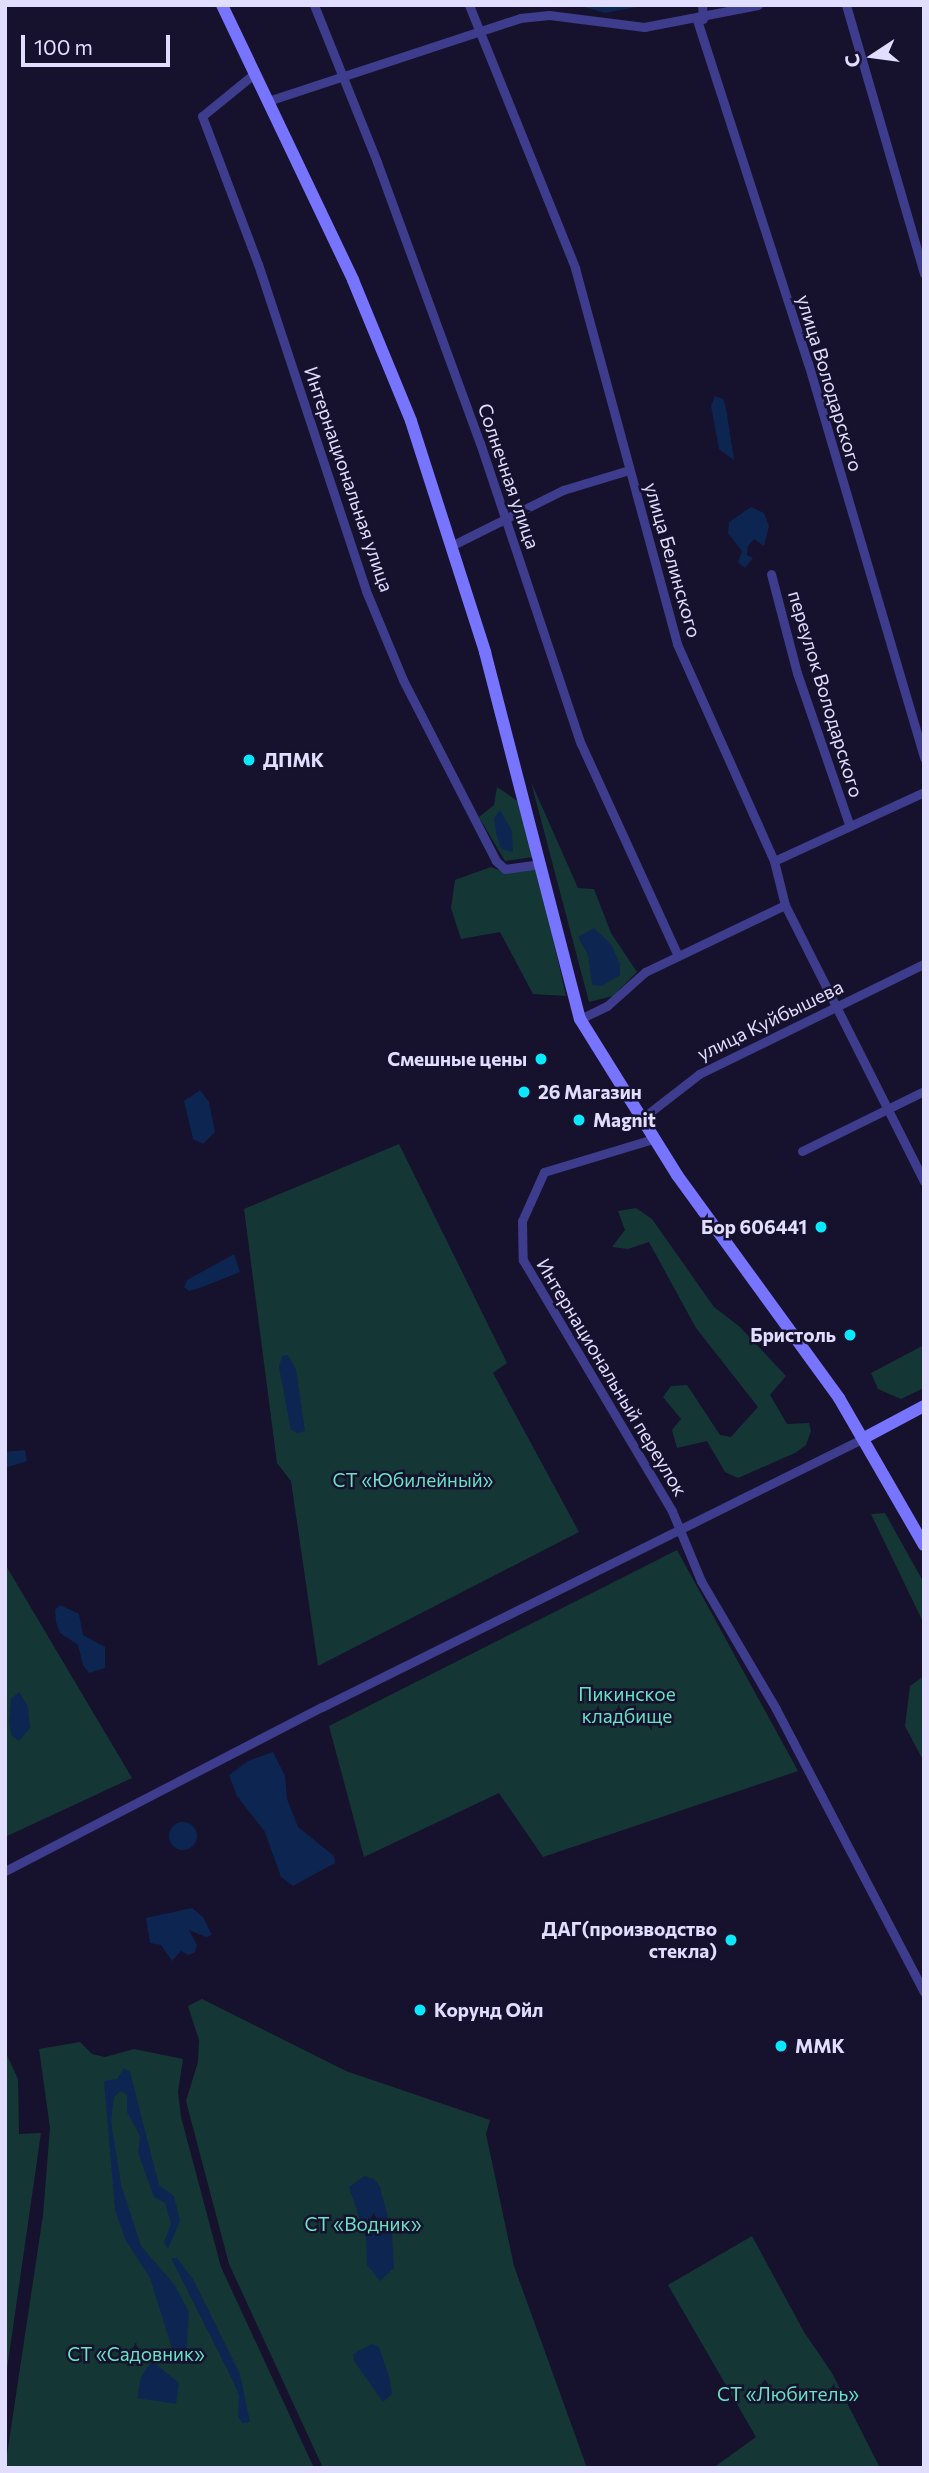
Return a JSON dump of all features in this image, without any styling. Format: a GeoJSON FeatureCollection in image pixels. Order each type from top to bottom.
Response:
{"type":"FeatureCollection","features":[{"type":"Feature","properties":{"kind":"main road"},"geometry":{"type":"LineString","coordinates":[[222,5],[374,329],[453,545],[580,1019],[640,1120],[864,1438],[924,1545]]}},
{"type":"Feature","properties":{"kind":"main road"},"geometry":{"type":"LineString","coordinates":[[864,1438],[924,1406]]}},
{"type":"Feature","properties":{"kind":"street","name":"Солнечная улица"},"geometry":{"type":"LineString","coordinates":[[314,5],[340,76],[377,162],[581,744],[678,956]]}},
{"type":"Feature","properties":{"kind":"street","name":"улица Белинского"},"geometry":{"type":"LineString","coordinates":[[469,5],[571,256],[670,625],[774,861],[785,905],[924,1181]]}},
{"type":"Feature","properties":{"kind":"street","name":"улица Володарского"},"geometry":{"type":"LineString","coordinates":[[702,5],[700,19],[807,363],[924,758]]}},
{"type":"Feature","properties":{"kind":"street"},"geometry":{"type":"LineString","coordinates":[[268,102],[478,29],[549,15],[623,27],[700,19],[758,5]]}},
{"type":"Feature","properties":{"kind":"street"},"geometry":{"type":"LineString","coordinates":[[846,5],[924,274]]}},
{"type":"Feature","properties":{"kind":"street","name":"Интернациональная улица"},"geometry":{"type":"LineString","coordinates":[[255,73],[202,116],[258,264],[366,591],[403,680],[496,862],[505,869],[539,864]]}},
{"type":"Feature","properties":{"kind":"street"},"geometry":{"type":"LineString","coordinates":[[453,545],[504,522],[563,490],[629,470]]}},
{"type":"Feature","properties":{"kind":"street","name":"переулок Володарского"},"geometry":{"type":"LineString","coordinates":[[771,574],[797,673],[849,824]]}},
{"type":"Feature","properties":{"kind":"street"},"geometry":{"type":"LineString","coordinates":[[774,861],[849,824],[924,792]]}},
{"type":"Feature","properties":{"kind":"street"},"geometry":{"type":"LineString","coordinates":[[580,1019],[607,1006],[645,972],[785,905]]}},
{"type":"Feature","properties":{"kind":"street","name":"улица Куйбышева"},"geometry":{"type":"LineString","coordinates":[[640,1120],[699,1074],[924,964]]}},
{"type":"Feature","properties":{"kind":"street"},"geometry":{"type":"LineString","coordinates":[[802,1151],[924,1091]]}},
{"type":"Feature","properties":{"kind":"street","name":"Интернациональный переулок"},"geometry":{"type":"LineString","coordinates":[[653,1139],[544,1172],[526,1204],[520,1243],[523,1260],[632,1439],[680,1531],[701,1581],[776,1709],[924,1992]]}},
{"type":"Feature","properties":{"kind":"street"},"geometry":{"type":"LineString","coordinates":[[5,1871],[358,1689],[864,1438]]}},
{"type":"Feature","properties":{"kind":"green space"},"geometry":{"type":"Polygon","coordinates":[[[531,782],[578,888],[594,889],[611,933],[637,972],[613,996],[589,1002],[531,782]]]}},
{"type":"Feature","properties":{"kind":"green space"},"geometry":{"type":"Polygon","coordinates":[[[497,787],[519,802],[534,857],[505,861],[479,817],[494,805],[497,787]]]}},
{"type":"Feature","properties":{"kind":"green space"},"geometry":{"type":"Polygon","coordinates":[[[491,867],[504,872],[537,868],[566,996],[533,994],[500,932],[461,939],[451,908],[455,880],[491,867]]]}},
{"type":"Feature","properties":{"kind":"green space","name":"СТ «Юбилейный»"},"geometry":{"type":"Polygon","coordinates":[[[399,1144],[507,1363],[493,1373],[579,1532],[318,1666],[291,1481],[277,1463],[244,1209],[399,1144]]]}},
{"type":"Feature","properties":{"kind":"green space"},"geometry":{"type":"Polygon","coordinates":[[[636,1208],[652,1219],[714,1307],[740,1327],[786,1376],[770,1395],[787,1424],[809,1423],[811,1431],[806,1445],[795,1453],[738,1478],[725,1472],[707,1441],[677,1448],[672,1430],[681,1419],[663,1397],[671,1386],[687,1385],[720,1435],[731,1437],[758,1407],[696,1328],[649,1242],[628,1249],[612,1247],[625,1230],[618,1211],[636,1208]]]}},
{"type":"Feature","properties":{"kind":"green space"},"geometry":{"type":"Polygon","coordinates":[[[924,1345],[924,1388],[901,1399],[878,1389],[871,1373],[924,1345]]]}},
{"type":"Feature","properties":{"kind":"green space"},"geometry":{"type":"Polygon","coordinates":[[[885,1513],[924,1583],[924,1624],[871,1514],[885,1513]]]}},
{"type":"Feature","properties":{"kind":"green space","name":"Пикинское кладбище"},"geometry":{"type":"Polygon","coordinates":[[[677,1550],[798,1771],[543,1857],[499,1793],[364,1857],[329,1726],[677,1550]]]}},
{"type":"Feature","properties":{"kind":"green space"},"geometry":{"type":"Polygon","coordinates":[[[5,1564],[132,1778],[5,1837],[5,1564]]]}},
{"type":"Feature","properties":{"kind":"green space"},"geometry":{"type":"Polygon","coordinates":[[[924,1676],[924,1762],[905,1726],[910,1686],[924,1676]]]}},
{"type":"Feature","properties":{"kind":"green space","name":"СТ «Водник»"},"geometry":{"type":"Polygon","coordinates":[[[202,1999],[346,2071],[490,2120],[486,2134],[514,2266],[587,2468],[323,2468],[229,2264],[186,2101],[198,2062],[199,2040],[188,2006],[202,1999]]]}},
{"type":"Feature","properties":{"kind":"green space","name":"СТ «Садовник»"},"geometry":{"type":"Polygon","coordinates":[[[80,2042],[92,2054],[105,2057],[134,2049],[183,2059],[178,2092],[181,2117],[221,2267],[314,2468],[5,2468],[43,2215],[50,2128],[39,2049],[80,2042]]]}},
{"type":"Feature","properties":{"kind":"green space"},"geometry":{"type":"Polygon","coordinates":[[[5,2051],[18,2079],[19,2134],[41,2133],[5,2383],[5,2051]]]}},
{"type":"Feature","properties":{"kind":"green space","name":"СТ «Любитель»"},"geometry":{"type":"Polygon","coordinates":[[[752,2236],[804,2332],[832,2373],[880,2468],[713,2468],[756,2437],[668,2285],[752,2236]]]}},
{"type":"Feature","properties":{"kind":"water"},"geometry":{"type":"Polygon","coordinates":[[[578,5],[648,5],[605,13],[578,5]]]}},
{"type":"Feature","properties":{"kind":"water"},"geometry":{"type":"Polygon","coordinates":[[[715,396],[723,399],[726,408],[734,460],[719,449],[711,406],[715,396]]]}},
{"type":"Feature","properties":{"kind":"water"},"geometry":{"type":"Polygon","coordinates":[[[751,507],[764,513],[769,526],[764,546],[754,539],[748,546],[747,555],[753,558],[745,568],[738,562],[742,551],[728,533],[729,522],[751,507]]]}},
{"type":"Feature","properties":{"kind":"water"},"geometry":{"type":"Polygon","coordinates":[[[500,810],[512,831],[513,852],[501,849],[496,833],[494,818],[500,810]]]}},
{"type":"Feature","properties":{"kind":"water"},"geometry":{"type":"Polygon","coordinates":[[[594,928],[611,944],[620,964],[620,975],[602,986],[592,985],[588,955],[578,937],[594,928]]]}},
{"type":"Feature","properties":{"kind":"water"},"geometry":{"type":"Polygon","coordinates":[[[200,1090],[209,1102],[215,1132],[203,1144],[193,1139],[184,1101],[200,1090]]]}},
{"type":"Feature","properties":{"kind":"water"},"geometry":{"type":"Polygon","coordinates":[[[234,1254],[240,1272],[189,1291],[184,1287],[187,1280],[234,1254]]]}},
{"type":"Feature","properties":{"kind":"water"},"geometry":{"type":"Polygon","coordinates":[[[288,1355],[296,1369],[305,1431],[298,1433],[291,1430],[279,1367],[282,1356],[288,1355]]]}},
{"type":"Feature","properties":{"kind":"water"},"geometry":{"type":"Polygon","coordinates":[[[25,1450],[27,1461],[5,1468],[5,1452],[25,1450]]]}},
{"type":"Feature","properties":{"kind":"water"},"geometry":{"type":"Polygon","coordinates":[[[60,1605],[79,1614],[83,1635],[105,1647],[105,1668],[89,1673],[83,1665],[78,1645],[60,1633],[55,1610],[60,1605]]]}},
{"type":"Feature","properties":{"kind":"water"},"geometry":{"type":"Polygon","coordinates":[[[19,1692],[28,1706],[30,1728],[19,1741],[11,1735],[9,1722],[11,1699],[19,1692]]]}},
{"type":"Feature","properties":{"kind":"water"},"geometry":{"type":"Polygon","coordinates":[[[273,1752],[285,1776],[287,1799],[298,1827],[334,1856],[335,1863],[293,1886],[281,1877],[265,1832],[237,1796],[229,1775],[248,1761],[273,1752]]]}},
{"type":"Feature","properties":{"kind":"water"},"geometry":{"type":"Polygon","coordinates":[[[183,1822],[193,1826],[197,1836],[193,1846],[183,1850],[173,1846],[169,1836],[173,1826],[183,1822]]]}},
{"type":"Feature","properties":{"kind":"water"},"geometry":{"type":"Polygon","coordinates":[[[192,1908],[203,1917],[212,1935],[206,1937],[189,1930],[197,1945],[195,1952],[189,1955],[181,1951],[172,1961],[161,1945],[150,1943],[146,1918],[192,1908]]]}},
{"type":"Feature","properties":{"kind":"water"},"geometry":{"type":"Polygon","coordinates":[[[124,2068],[130,2072],[159,2185],[174,2196],[180,2221],[168,2249],[164,2242],[171,2224],[165,2203],[154,2197],[138,2153],[140,2136],[127,2112],[127,2095],[121,2091],[114,2097],[111,2121],[121,2184],[141,2246],[174,2284],[189,2312],[186,2356],[178,2358],[173,2352],[150,2278],[126,2241],[115,2210],[104,2081],[117,2079],[124,2068]]]}},
{"type":"Feature","properties":{"kind":"water"},"geometry":{"type":"Polygon","coordinates":[[[364,2176],[374,2179],[380,2187],[392,2233],[394,2268],[380,2281],[367,2265],[366,2238],[349,2187],[364,2176]]]}},
{"type":"Feature","properties":{"kind":"water"},"geometry":{"type":"Polygon","coordinates":[[[171,2258],[177,2258],[193,2279],[240,2374],[250,2422],[242,2423],[238,2416],[239,2395],[171,2258]]]}},
{"type":"Feature","properties":{"kind":"water"},"geometry":{"type":"Polygon","coordinates":[[[372,2344],[379,2347],[389,2376],[392,2394],[383,2402],[354,2361],[353,2354],[372,2344]]]}},
{"type":"Feature","properties":{"kind":"water"},"geometry":{"type":"Polygon","coordinates":[[[152,2361],[179,2383],[176,2404],[137,2398],[141,2377],[152,2361]]]}},
{"type":"Feature","properties":{"kind":"place","name":"ДПМК"},"geometry":{"type":"Point","coordinates":[249,760]}},
{"type":"Feature","properties":{"kind":"place","name":"Смешные цены"},"geometry":{"type":"Point","coordinates":[541,1059]}},
{"type":"Feature","properties":{"kind":"place","name":"26 Магазин"},"geometry":{"type":"Point","coordinates":[524,1092]}},
{"type":"Feature","properties":{"kind":"place","name":"Magnit"},"geometry":{"type":"Point","coordinates":[579,1120]}},
{"type":"Feature","properties":{"kind":"place","name":"Бор 606441"},"geometry":{"type":"Point","coordinates":[821,1227]}},
{"type":"Feature","properties":{"kind":"place","name":"Бристоль"},"geometry":{"type":"Point","coordinates":[850,1335]}},
{"type":"Feature","properties":{"kind":"place","name":"ДАГ(производство стекла)"},"geometry":{"type":"Point","coordinates":[731,1940]}},
{"type":"Feature","properties":{"kind":"place","name":"Корунд Ойл"},"geometry":{"type":"Point","coordinates":[420,2010]}},
{"type":"Feature","properties":{"kind":"place","name":"ММК"},"geometry":{"type":"Point","coordinates":[781,2046]}}]}
